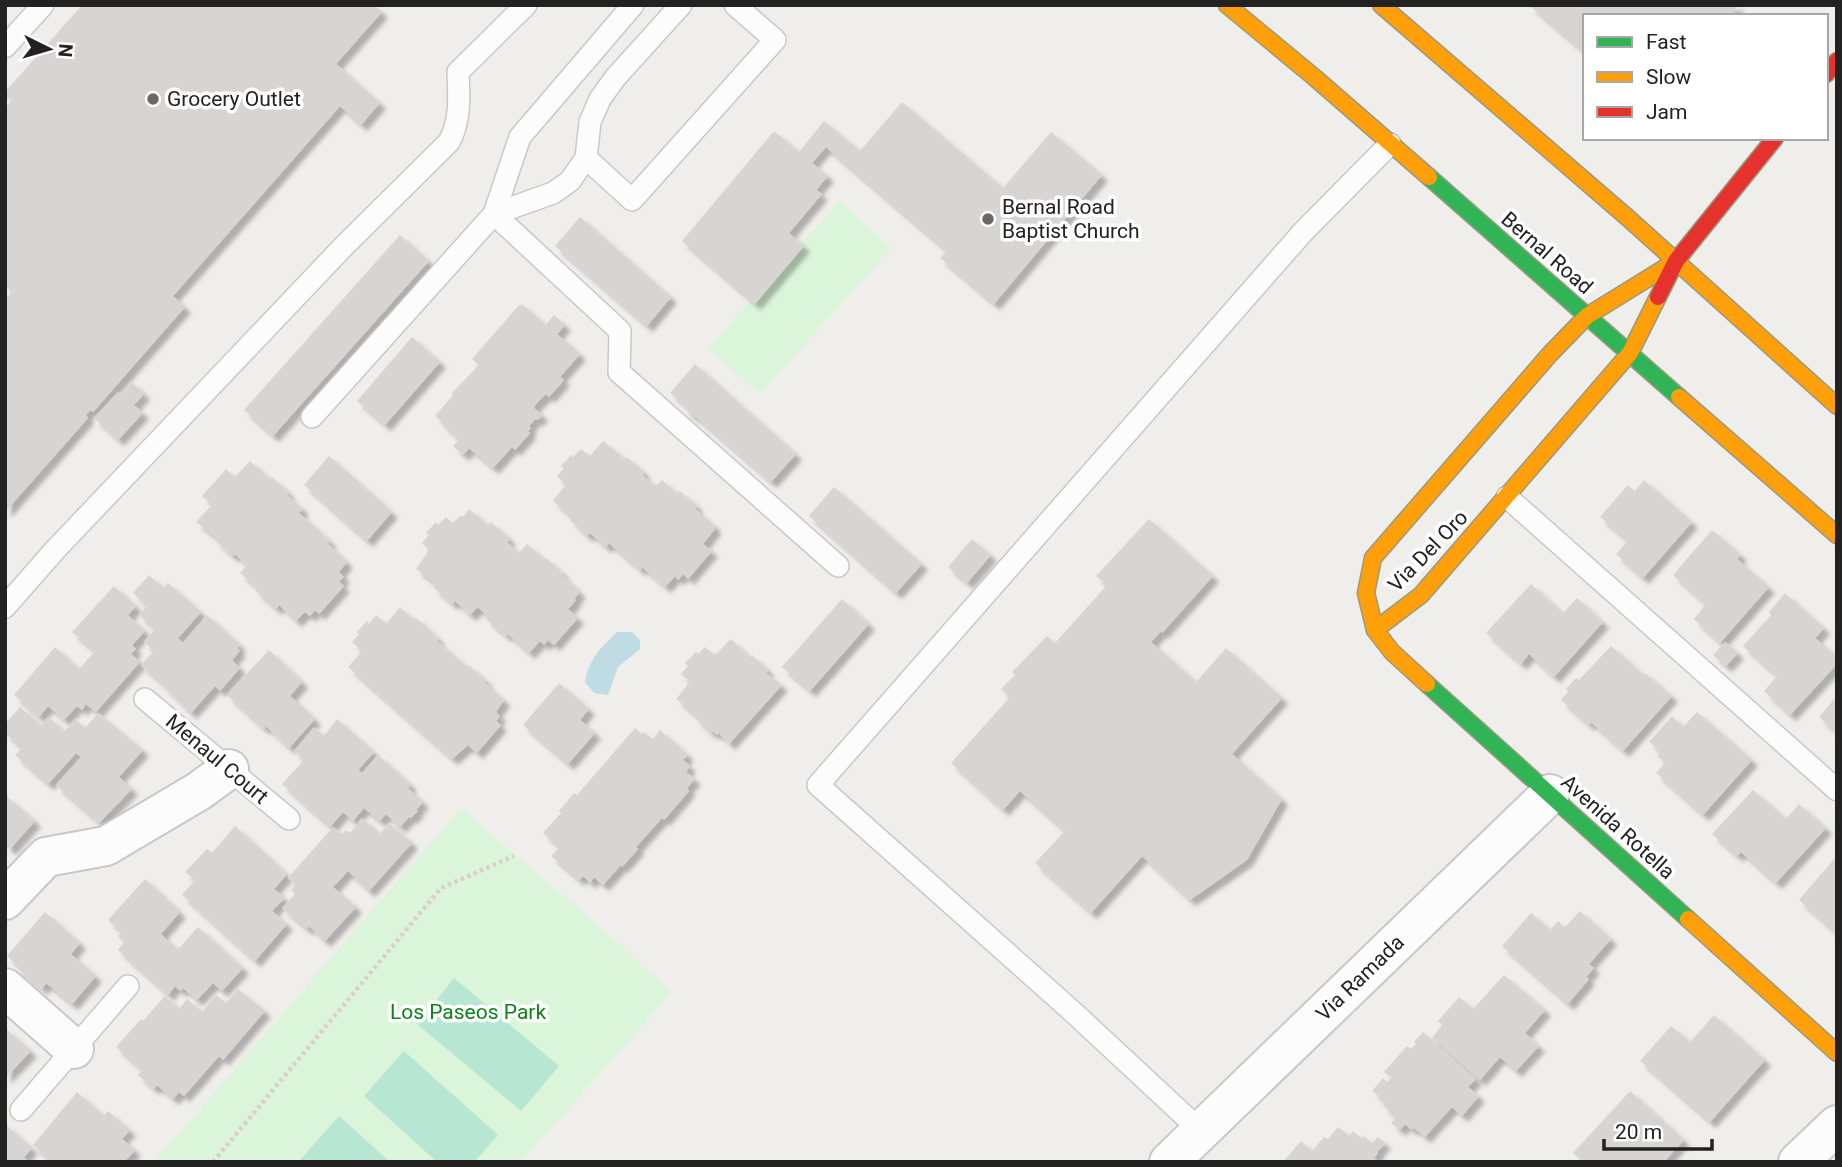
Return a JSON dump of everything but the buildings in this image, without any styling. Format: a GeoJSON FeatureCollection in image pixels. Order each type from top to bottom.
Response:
{"type":"FeatureCollection","features":[{"type":"Feature","properties":{"kind":"street","name":"Bernal Road"},"geometry":{"type":"LineString","coordinates":[[1227,5],[1314,77],[1837,535]]}},
{"type":"Feature","properties":{"kind":"street"},"geometry":{"type":"LineString","coordinates":[[1381,5],[1676,261],[1837,406]]}},
{"type":"Feature","properties":{"kind":"street","name":"Via Del Oro"},"geometry":{"type":"LineString","coordinates":[[1676,261],[1587,316],[1550,354],[1373,558],[1366,593],[1375,630],[1421,595],[1630,353],[1676,261],[1773,140]]}},
{"type":"Feature","properties":{"kind":"street","name":"Avenida Rotella"},"geometry":{"type":"LineString","coordinates":[[1375,630],[1392,652],[1837,1053]]}},
{"type":"Feature","properties":{"kind":"street"},"geometry":{"type":"LineString","coordinates":[[5,900],[46,857],[106,846],[200,791],[229,769]]}},
{"type":"Feature","properties":{"kind":"street","name":"Via Ramada"},"geometry":{"type":"LineString","coordinates":[[1169,1162],[1550,794]]}},
{"type":"Feature","properties":{"kind":"street"},"geometry":{"type":"LineString","coordinates":[[5,988],[74,1049]]}},
{"type":"Feature","properties":{"kind":"street"},"geometry":{"type":"LineString","coordinates":[[1798,1162],[1837,1125]]}},
{"type":"Feature","properties":{"kind":"lane"},"geometry":{"type":"LineString","coordinates":[[5,47],[43,5]]}},
{"type":"Feature","properties":{"kind":"lane"},"geometry":{"type":"LineString","coordinates":[[5,607],[55,550],[308,284],[449,142],[456,129],[459,106],[458,72],[526,5]]}},
{"type":"Feature","properties":{"kind":"lane"},"geometry":{"type":"LineString","coordinates":[[312,417],[494,214],[520,137],[633,5]]}},
{"type":"Feature","properties":{"kind":"lane"},"geometry":{"type":"LineString","coordinates":[[494,214],[553,193],[570,181],[586,158],[590,122],[600,99],[615,78],[681,5]]}},
{"type":"Feature","properties":{"kind":"lane"},"geometry":{"type":"LineString","coordinates":[[586,158],[632,200],[775,40],[735,5]]}},
{"type":"Feature","properties":{"kind":"lane"},"geometry":{"type":"LineString","coordinates":[[1201,1131],[1073,1012],[818,785],[1303,232],[1390,144]]}},
{"type":"Feature","properties":{"kind":"lane"},"geometry":{"type":"LineString","coordinates":[[494,214],[620,331],[619,372],[838,566]]}},
{"type":"Feature","properties":{"kind":"lane"},"geometry":{"type":"LineString","coordinates":[[1507,497],[1837,790]]}},
{"type":"Feature","properties":{"kind":"lane","name":"Menaul Court"},"geometry":{"type":"LineString","coordinates":[[145,699],[289,820]]}},
{"type":"Feature","properties":{"kind":"lane"},"geometry":{"type":"LineString","coordinates":[[21,1110],[128,986]]}},
{"type":"Feature","properties":{"kind":"path"},"geometry":{"type":"LineString","coordinates":[[213,1162],[441,888],[514,856]]}},
{"type":"Feature","properties":{"kind":"green space"},"geometry":{"type":"Polygon","coordinates":[[[840,201],[891,248],[760,394],[708,348],[840,201]]]}},
{"type":"Feature","properties":{"kind":"green space","name":"Los Paseos Park"},"geometry":{"type":"Polygon","coordinates":[[[461,808],[615,940],[671,993],[521,1162],[154,1162],[461,808]]]}},
{"type":"Feature","properties":{"kind":"green space"},"geometry":{"type":"Polygon","coordinates":[[[454,978],[559,1066],[521,1111],[417,1024],[454,978]]]}},
{"type":"Feature","properties":{"kind":"green space"},"geometry":{"type":"Polygon","coordinates":[[[404,1051],[498,1135],[474,1162],[437,1162],[364,1096],[404,1051]]]}},
{"type":"Feature","properties":{"kind":"green space"},"geometry":{"type":"Polygon","coordinates":[[[339,1116],[390,1162],[302,1162],[300,1160],[339,1116]]]}},
{"type":"Feature","properties":{"kind":"water"},"geometry":{"type":"Polygon","coordinates":[[[617,632],[632,632],[640,640],[640,649],[618,667],[608,695],[594,693],[585,682],[590,666],[617,632]]]}},
{"type":"Feature","properties":{"kind":"traffic: fast"},"geometry":{"type":"LineString","coordinates":[[1429,177],[1679,397]]}},
{"type":"Feature","properties":{"kind":"traffic: fast"},"geometry":{"type":"LineString","coordinates":[[1427,684],[1688,919]]}},
{"type":"Feature","properties":{"kind":"traffic: slow"},"geometry":{"type":"LineString","coordinates":[[1227,5],[1429,177]]}},
{"type":"Feature","properties":{"kind":"traffic: slow"},"geometry":{"type":"LineString","coordinates":[[1381,5],[1628,218],[1837,406]]}},
{"type":"Feature","properties":{"kind":"traffic: slow"},"geometry":{"type":"LineString","coordinates":[[1427,684],[1392,652],[1375,630],[1366,593],[1373,558],[1550,354],[1587,316],[1676,261]]}},
{"type":"Feature","properties":{"kind":"traffic: slow"},"geometry":{"type":"LineString","coordinates":[[1375,630],[1421,595],[1630,353],[1658,297]]}},
{"type":"Feature","properties":{"kind":"traffic: slow"},"geometry":{"type":"LineString","coordinates":[[1679,397],[1837,535]]}},
{"type":"Feature","properties":{"kind":"traffic: slow"},"geometry":{"type":"LineString","coordinates":[[1688,919],[1837,1053]]}},
{"type":"Feature","properties":{"kind":"traffic: jam"},"geometry":{"type":"LineString","coordinates":[[1828,72],[1837,61]]}},
{"type":"Feature","properties":{"kind":"traffic: jam"},"geometry":{"type":"LineString","coordinates":[[1658,297],[1676,261],[1773,140]]}},
{"type":"Feature","properties":{"kind":"place","name":"Grocery Outlet"},"geometry":{"type":"Point","coordinates":[153,99]}},
{"type":"Feature","properties":{"kind":"place","name":"Bernal Road Baptist Church"},"geometry":{"type":"Point","coordinates":[988,219]}}]}
